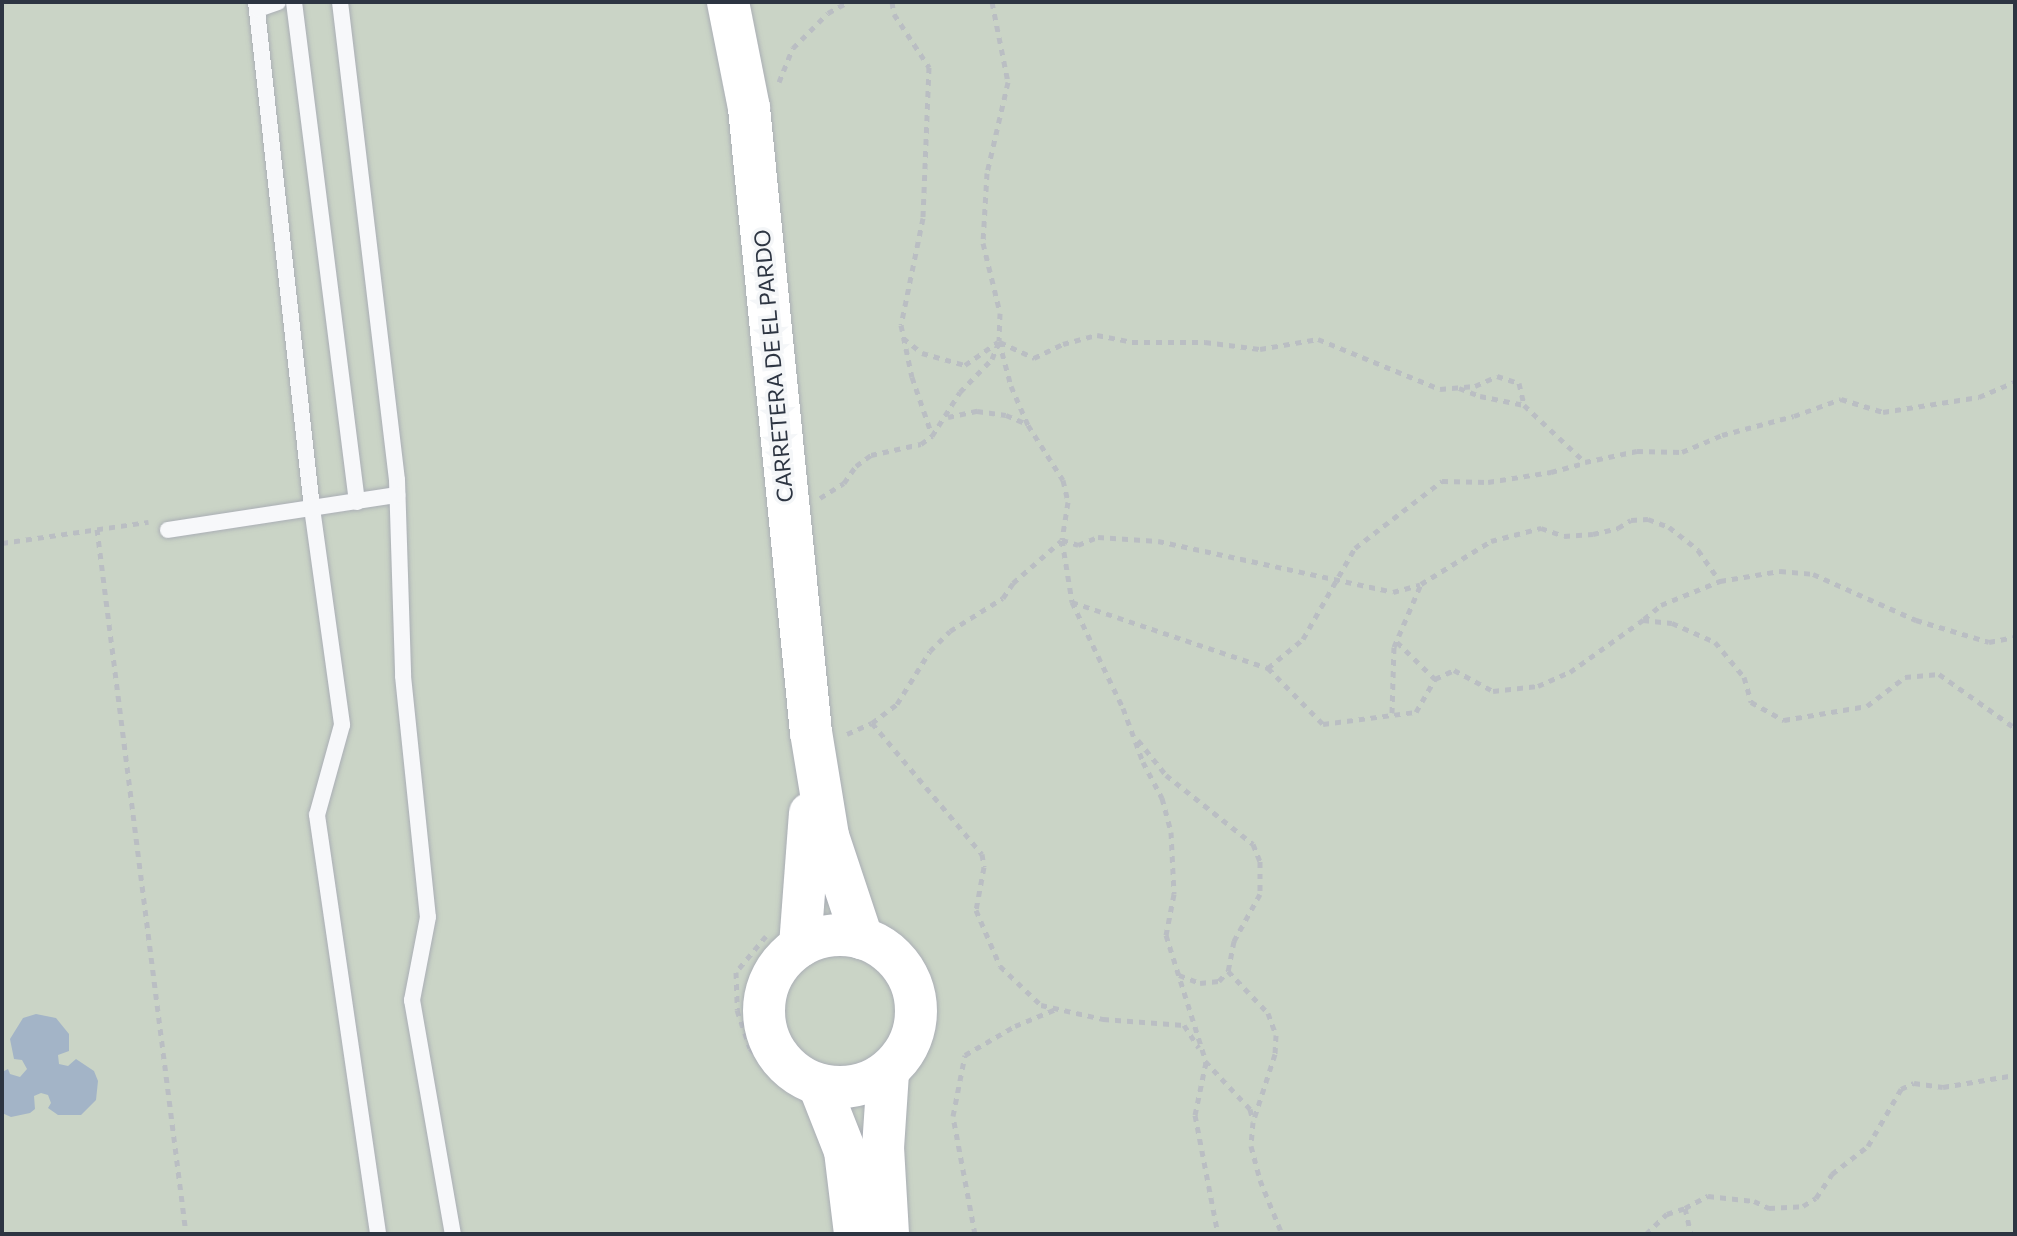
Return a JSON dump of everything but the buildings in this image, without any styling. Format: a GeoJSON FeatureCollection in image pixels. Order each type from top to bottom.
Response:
{"type":"FeatureCollection","features":[{"type":"Feature","properties":{"kind":"street","name":"CARRETERA DE EL PARDO"},"geometry":{"type":"LineString","coordinates":[[728,2],[749,108],[811,732],[828,836],[862,938]]}},
{"type":"Feature","properties":{"kind":"street","name":"CARRETERA DE EL PARDO"},"geometry":{"type":"LineString","coordinates":[[800,946],[809,839],[811,732]]}},
{"type":"Feature","properties":{"kind":"street"},"geometry":{"type":"LineString","coordinates":[[830,935],[862,938],[887,951],[906,971],[916,997],[916,1025],[906,1051],[888,1072],[855,1085],[819,1085],[793,1072],[773,1050],[764,1022],[765,992],[778,966],[800,946],[830,935]]}},
{"type":"Feature","properties":{"kind":"street"},"geometry":{"type":"LineString","coordinates":[[888,1072],[883,1148],[888,1234]]}},
{"type":"Feature","properties":{"kind":"street"},"geometry":{"type":"LineString","coordinates":[[819,1085],[845,1151],[855,1234]]}},
{"type":"Feature","properties":{"kind":"lane"},"geometry":{"type":"LineString","coordinates":[[278,2],[257,5],[312,508],[342,725],[317,815],[378,1234]]}},
{"type":"Feature","properties":{"kind":"lane"},"geometry":{"type":"LineString","coordinates":[[294,2],[357,502]]}},
{"type":"Feature","properties":{"kind":"lane"},"geometry":{"type":"LineString","coordinates":[[340,2],[397,495],[403,676],[428,917],[412,1000],[453,1234]]}},
{"type":"Feature","properties":{"kind":"lane"},"geometry":{"type":"LineString","coordinates":[[168,530],[397,495]]}},
{"type":"Feature","properties":{"kind":"path"},"geometry":{"type":"LineString","coordinates":[[776,90],[793,48],[828,13],[848,2]]}},
{"type":"Feature","properties":{"kind":"path"},"geometry":{"type":"LineString","coordinates":[[892,2],[894,14],[929,67],[923,218],[901,325],[912,377],[932,436]]}},
{"type":"Feature","properties":{"kind":"path"},"geometry":{"type":"LineString","coordinates":[[992,2],[1008,82],[987,173],[983,243],[1000,313],[999,341],[1011,386],[1028,425],[1063,480],[1068,502],[1062,540],[1072,602],[1141,745],[1166,775],[1238,830],[1257,852],[1260,894],[1234,941],[1228,971],[1219,981],[1209,982],[1178,975]]}},
{"type":"Feature","properties":{"kind":"path"},"geometry":{"type":"LineString","coordinates":[[999,341],[1034,358],[1063,344],[1097,335],[1132,342],[1205,342],[1260,349],[1318,339],[1440,389],[1475,386],[1497,376],[1519,383],[1524,405]]}},
{"type":"Feature","properties":{"kind":"path"},"geometry":{"type":"LineString","coordinates":[[903,338],[922,353],[965,365],[999,341]]}},
{"type":"Feature","properties":{"kind":"path"},"geometry":{"type":"LineString","coordinates":[[786,504],[824,498],[871,455],[921,444],[932,436],[947,417],[960,392],[992,359],[999,341]]}},
{"type":"Feature","properties":{"kind":"path"},"geometry":{"type":"LineString","coordinates":[[1268,668],[1303,639],[1355,548],[1442,481],[1488,482],[1551,472],[1637,451],[1682,452],[1722,435],[1794,416],[1841,399],[1883,412],[1979,397],[2015,382]]}},
{"type":"Feature","properties":{"kind":"path"},"geometry":{"type":"LineString","coordinates":[[1458,387],[1480,396],[1524,405],[1585,462]]}},
{"type":"Feature","properties":{"kind":"path"},"geometry":{"type":"LineString","coordinates":[[947,417],[977,411],[1006,415],[1028,425]]}},
{"type":"Feature","properties":{"kind":"path"},"geometry":{"type":"LineString","coordinates":[[1062,540],[1078,545],[1098,537],[1158,541],[1393,592],[1421,584],[1491,541],[1514,533],[1541,528],[1564,536],[1593,534],[1618,528],[1631,520],[1648,519],[1669,527],[1698,550],[1720,581]]}},
{"type":"Feature","properties":{"kind":"path"},"geometry":{"type":"LineString","coordinates":[[97,529],[186,1234]]}},
{"type":"Feature","properties":{"kind":"path"},"geometry":{"type":"LineString","coordinates":[[811,732],[843,736],[872,723],[897,704],[930,651],[950,631],[1003,598],[1013,583],[1062,540]]}},
{"type":"Feature","properties":{"kind":"path"},"geometry":{"type":"LineString","coordinates":[[1072,602],[1268,668],[1323,724],[1416,712],[1435,679],[1454,670],[1493,691],[1538,686],[1570,672],[1661,605],[1720,581],[1780,571],[1813,574],[1916,620],[1989,642],[2015,637]]}},
{"type":"Feature","properties":{"kind":"path"},"geometry":{"type":"LineString","coordinates":[[1392,713],[1397,642],[1421,584]]}},
{"type":"Feature","properties":{"kind":"path"},"geometry":{"type":"LineString","coordinates":[[1643,620],[1672,623],[1715,642],[1744,677],[1751,702],[1784,720],[1867,706],[1905,677],[1939,674],[2015,728]]}},
{"type":"Feature","properties":{"kind":"path"},"geometry":{"type":"LineString","coordinates":[[1397,642],[1435,679]]}},
{"type":"Feature","properties":{"kind":"path"},"geometry":{"type":"LineString","coordinates":[[1123,708],[1143,762],[1162,798],[1171,832],[1174,894],[1166,935],[1206,1062],[1195,1115],[1218,1234]]}},
{"type":"Feature","properties":{"kind":"path"},"geometry":{"type":"LineString","coordinates":[[872,723],[982,854],[984,867],[976,910],[1000,966],[1041,1005],[1103,1019],[1184,1025],[1206,1062],[1250,1109],[1253,1122]]}},
{"type":"Feature","properties":{"kind":"path"},"geometry":{"type":"LineString","coordinates":[[1228,971],[1268,1013],[1276,1035],[1275,1054],[1253,1122],[1251,1146],[1260,1180],[1282,1234]]}},
{"type":"Feature","properties":{"kind":"path"},"geometry":{"type":"LineString","coordinates":[[975,1234],[953,1116],[965,1055],[1015,1026],[1056,1008]]}},
{"type":"Feature","properties":{"kind":"path"},"geometry":{"type":"LineString","coordinates":[[1646,1234],[1667,1214],[1708,1196],[1754,1201],[1769,1208],[1803,1206],[1816,1198],[1832,1174],[1868,1146],[1901,1089],[1914,1083],[1943,1087],[2015,1075]]}},
{"type":"Feature","properties":{"kind":"path"},"geometry":{"type":"LineString","coordinates":[[1685,1208],[1691,1234]]}},
{"type":"Feature","properties":{"kind":"green space"},"geometry":{"type":"Polygon","coordinates":[[[2,2],[2015,2],[2015,1234],[2,1234],[2,2]]]}},
{"type":"Feature","properties":{"kind":"water"},"geometry":{"type":"Polygon","coordinates":[[[36,1014],[56,1018],[69,1034],[69,1051],[58,1055],[59,1064],[68,1066],[76,1059],[94,1071],[98,1081],[96,1100],[81,1115],[58,1115],[48,1108],[51,1103],[48,1095],[41,1093],[34,1096],[35,1109],[30,1113],[11,1117],[2,1113],[2,1072],[8,1069],[10,1074],[20,1077],[27,1069],[22,1060],[14,1059],[10,1039],[23,1018],[36,1014]]]}}]}
